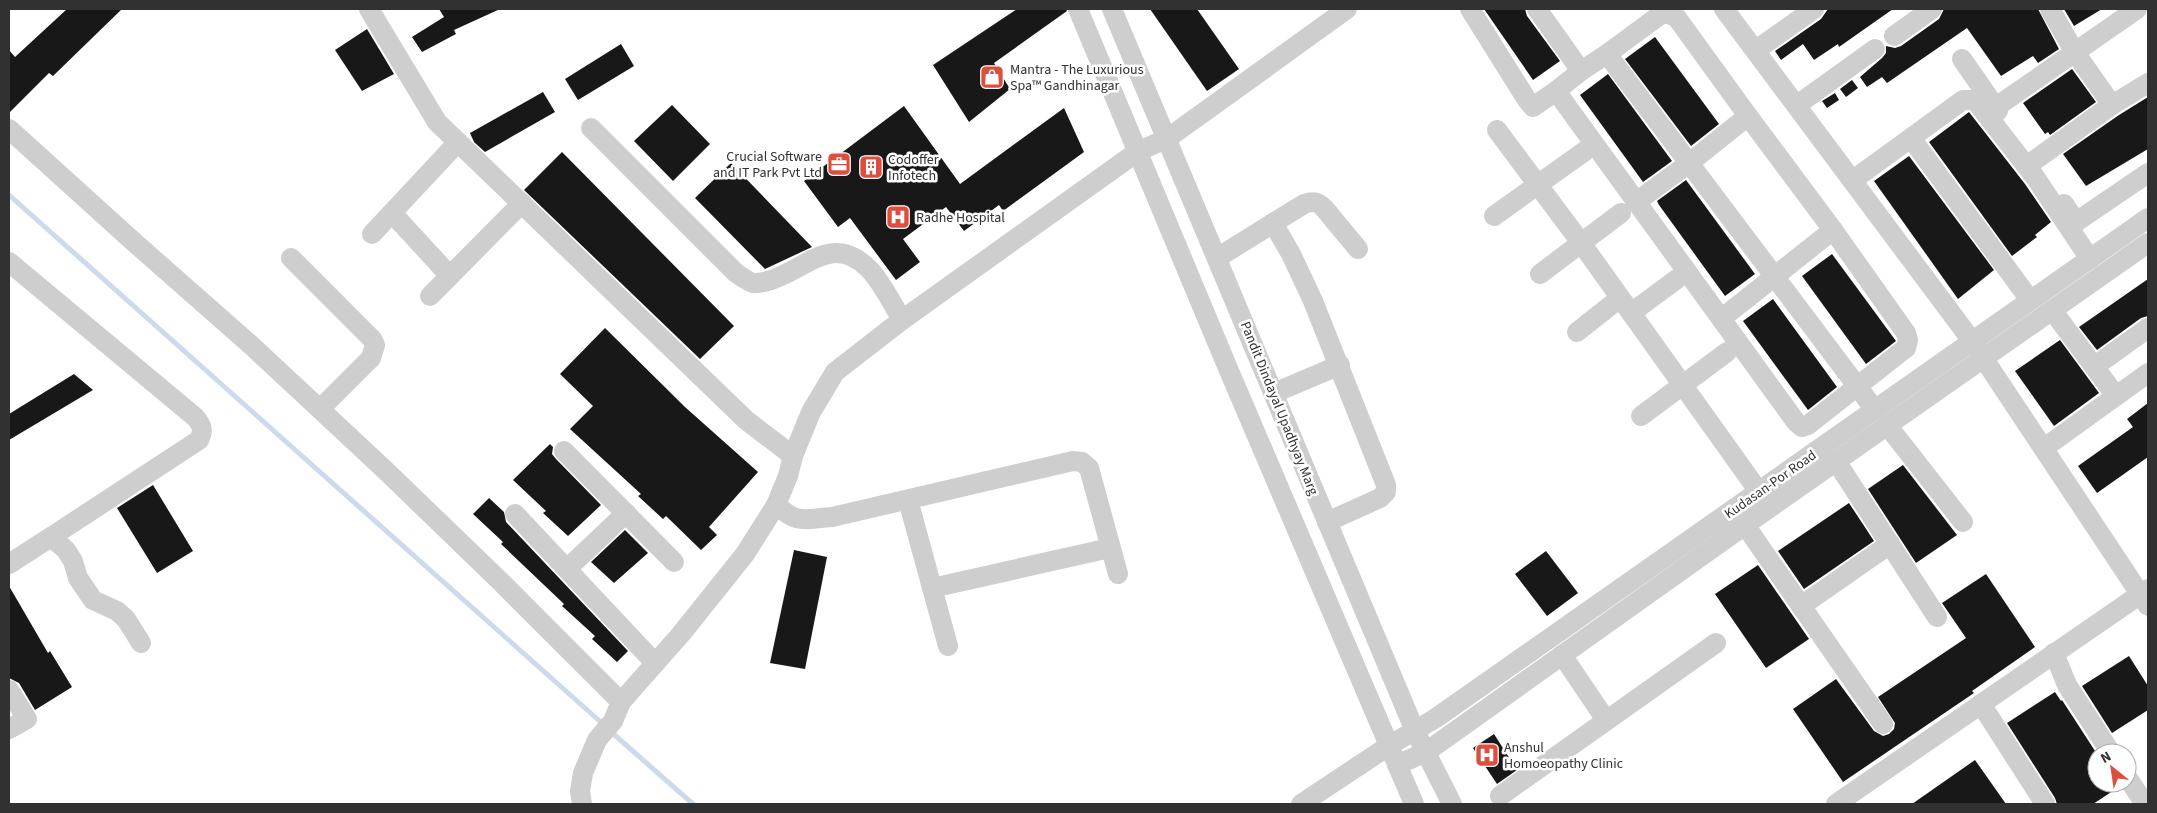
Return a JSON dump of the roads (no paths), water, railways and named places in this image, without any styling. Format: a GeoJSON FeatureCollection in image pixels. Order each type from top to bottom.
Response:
{"type":"FeatureCollection","features":[{"type":"Feature","properties":{"kind":"street"},"geometry":{"type":"LineString","coordinates":[[370,9],[437,122],[746,420],[793,456]]}},
{"type":"Feature","properties":{"kind":"street"},"geometry":{"type":"LineString","coordinates":[[1078,9],[1414,804]]}},
{"type":"Feature","properties":{"kind":"street","name":"Pandit Dindayal Upadhyay Marg"},"geometry":{"type":"LineString","coordinates":[[1112,9],[1168,138],[1415,731],[1452,804]]}},
{"type":"Feature","properties":{"kind":"street"},"geometry":{"type":"LineString","coordinates":[[582,804],[580,791],[583,774],[597,740],[613,722],[621,702],[745,554],[776,505],[811,412],[835,372],[902,320],[1138,152],[1168,138],[1348,9]]}},
{"type":"Feature","properties":{"kind":"street"},"geometry":{"type":"LineString","coordinates":[[1456,9],[1507,82]]}},
{"type":"Feature","properties":{"kind":"street"},"geometry":{"type":"LineString","coordinates":[[1470,9],[1533,107],[1660,15],[1668,13],[1677,18],[1834,230],[1906,333],[1908,340],[1906,348],[1808,425],[1802,427],[1796,422],[1722,319],[1628,208],[1556,91]]}},
{"type":"Feature","properties":{"kind":"street"},"geometry":{"type":"LineString","coordinates":[[1537,9],[1581,71]]}},
{"type":"Feature","properties":{"kind":"street"},"geometry":{"type":"LineString","coordinates":[[1724,9],[1972,341],[2146,596],[2054,653],[1836,804]]}},
{"type":"Feature","properties":{"kind":"street"},"geometry":{"type":"LineString","coordinates":[[1756,50],[1814,9]]}},
{"type":"Feature","properties":{"kind":"street"},"geometry":{"type":"LineString","coordinates":[[2050,9],[2074,50],[2112,105]]}},
{"type":"Feature","properties":{"kind":"street"},"geometry":{"type":"LineString","coordinates":[[1996,107],[2074,50],[2137,9]]}},
{"type":"Feature","properties":{"kind":"street"},"geometry":{"type":"LineString","coordinates":[[1894,36],[1928,10]]}},
{"type":"Feature","properties":{"kind":"street"},"geometry":{"type":"LineString","coordinates":[[1797,105],[1875,49]]}},
{"type":"Feature","properties":{"kind":"street"},"geometry":{"type":"LineString","coordinates":[[1607,54],[1773,277],[1963,522]]}},
{"type":"Feature","properties":{"kind":"street"},"geometry":{"type":"LineString","coordinates":[[1962,59],[2035,160],[2076,222],[2148,173]]}},
{"type":"Feature","properties":{"kind":"street"},"geometry":{"type":"LineString","coordinates":[[2035,160],[2112,105],[2148,83]]}},
{"type":"Feature","properties":{"kind":"street"},"geometry":{"type":"LineString","coordinates":[[1852,180],[1963,100],[1975,100],[2035,177],[2090,259]]}},
{"type":"Feature","properties":{"kind":"street"},"geometry":{"type":"LineString","coordinates":[[1540,274],[1688,164],[1748,116]]}},
{"type":"Feature","properties":{"kind":"street"},"geometry":{"type":"LineString","coordinates":[[591,128],[736,273],[754,283],[775,280],[810,260],[829,253],[842,253],[855,258],[869,269],[902,320]]}},
{"type":"Feature","properties":{"kind":"street"},"geometry":{"type":"LineString","coordinates":[[9,129],[320,409],[500,581],[621,702]]}},
{"type":"Feature","properties":{"kind":"street"},"geometry":{"type":"LineString","coordinates":[[1496,130],[1582,244],[1764,500]]}},
{"type":"Feature","properties":{"kind":"street"},"geometry":{"type":"LineString","coordinates":[[1911,138],[2030,300]]}},
{"type":"Feature","properties":{"kind":"street"},"geometry":{"type":"LineString","coordinates":[[372,234],[458,142]]}},
{"type":"Feature","properties":{"kind":"street"},"geometry":{"type":"LineString","coordinates":[[1494,216],[1585,151]]}},
{"type":"Feature","properties":{"kind":"street"},"geometry":{"type":"LineString","coordinates":[[1217,258],[1304,204],[1312,201],[1318,202],[1358,249]]}},
{"type":"Feature","properties":{"kind":"street"},"geometry":{"type":"LineString","coordinates":[[430,296],[522,203]]}},
{"type":"Feature","properties":{"kind":"street"},"geometry":{"type":"LineString","coordinates":[[392,213],[450,276]]}},
{"type":"Feature","properties":{"kind":"street","name":"Kudasan-Por Road"},"geometry":{"type":"LineString","coordinates":[[1397,765],[1426,752],[1745,525],[1764,500],[1836,461],[1881,417],[1972,341],[2148,218]]}},
{"type":"Feature","properties":{"kind":"street"},"geometry":{"type":"LineString","coordinates":[[1273,223],[1291,254],[1309,293],[1340,365],[1386,485],[1386,492],[1380,498],[1327,522]]}},
{"type":"Feature","properties":{"kind":"street"},"geometry":{"type":"LineString","coordinates":[[1722,319],[1834,230]]}},
{"type":"Feature","properties":{"kind":"street","name":"Kudasan-Por Road"},"geometry":{"type":"LineString","coordinates":[[1301,804],[1390,745],[1415,731],[1764,500],[1881,417],[1984,358],[2148,243]]}},
{"type":"Feature","properties":{"kind":"street"},"geometry":{"type":"LineString","coordinates":[[290,258],[375,344],[371,358],[320,409]]}},
{"type":"Feature","properties":{"kind":"street"},"geometry":{"type":"LineString","coordinates":[[9,262],[188,411],[202,424],[203,433],[200,440],[9,564]]}},
{"type":"Feature","properties":{"kind":"street"},"geometry":{"type":"LineString","coordinates":[[1577,332],[1677,279]]}},
{"type":"Feature","properties":{"kind":"street"},"geometry":{"type":"LineString","coordinates":[[2052,310],[2116,396]]}},
{"type":"Feature","properties":{"kind":"street"},"geometry":{"type":"LineString","coordinates":[[2095,366],[2148,328]]}},
{"type":"Feature","properties":{"kind":"street"},"geometry":{"type":"LineString","coordinates":[[1641,416],[1727,352]]}},
{"type":"Feature","properties":{"kind":"street"},"geometry":{"type":"LineString","coordinates":[[1274,393],[1340,365]]}},
{"type":"Feature","properties":{"kind":"street"},"geometry":{"type":"LineString","coordinates":[[2044,448],[2148,373]]}},
{"type":"Feature","properties":{"kind":"street"},"geometry":{"type":"LineString","coordinates":[[564,451],[674,562]]}},
{"type":"Feature","properties":{"kind":"street"},"geometry":{"type":"LineString","coordinates":[[776,505],[798,520],[832,517],[1073,461],[1082,462],[1089,468],[1118,574]]}},
{"type":"Feature","properties":{"kind":"street"},"geometry":{"type":"LineString","coordinates":[[1836,461],[1937,616]]}},
{"type":"Feature","properties":{"kind":"street"},"geometry":{"type":"LineString","coordinates":[[908,500],[948,646]]}},
{"type":"Feature","properties":{"kind":"street"},"geometry":{"type":"LineString","coordinates":[[567,569],[626,513]]}},
{"type":"Feature","properties":{"kind":"street"},"geometry":{"type":"LineString","coordinates":[[514,514],[655,663]]}},
{"type":"Feature","properties":{"kind":"street"},"geometry":{"type":"LineString","coordinates":[[1745,525],[1883,724]]}},
{"type":"Feature","properties":{"kind":"street"},"geometry":{"type":"LineString","coordinates":[[52,537],[66,550],[78,578],[93,600],[122,615],[141,643]]}},
{"type":"Feature","properties":{"kind":"street"},"geometry":{"type":"LineString","coordinates":[[1801,606],[1890,544]]}},
{"type":"Feature","properties":{"kind":"street"},"geometry":{"type":"LineString","coordinates":[[932,588],[1110,548]]}},
{"type":"Feature","properties":{"kind":"street"},"geometry":{"type":"LineString","coordinates":[[1500,796],[1716,643]]}},
{"type":"Feature","properties":{"kind":"street"},"geometry":{"type":"LineString","coordinates":[[2054,653],[2067,685],[2105,743]]}},
{"type":"Feature","properties":{"kind":"street"},"geometry":{"type":"LineString","coordinates":[[1562,655],[1606,720]]}},
{"type":"Feature","properties":{"kind":"street"},"geometry":{"type":"LineString","coordinates":[[9,690],[26,719],[9,730]]}},
{"type":"Feature","properties":{"kind":"street"},"geometry":{"type":"LineString","coordinates":[[1981,704],[2045,804]]}},
{"type":"Feature","properties":{"kind":"street"},"geometry":{"type":"LineString","coordinates":[[2137,792],[2145,804]]}},
{"type":"Feature","properties":{"kind":"waterway"},"geometry":{"type":"LineString","coordinates":[[9,195],[604,725]]}},
{"type":"Feature","properties":{"kind":"waterway"},"geometry":{"type":"LineString","coordinates":[[610,731],[693,804]]}},
{"type":"Feature","properties":{"kind":"place","name":"Mantra - The Luxurious Spa™ Gandhinagar"},"geometry":{"type":"Point","coordinates":[992,77]}},
{"type":"Feature","properties":{"kind":"place","name":"Crucial Software and IT Park Pvt Ltd"},"geometry":{"type":"Point","coordinates":[839,164]}},
{"type":"Feature","properties":{"kind":"place","name":"Codoffer Infotech"},"geometry":{"type":"Point","coordinates":[871,167]}},
{"type":"Feature","properties":{"kind":"place","name":"Radhe Hospital"},"geometry":{"type":"Point","coordinates":[898,217]}},
{"type":"Feature","properties":{"kind":"place","name":"Anshul Homoeopathy Clinic"},"geometry":{"type":"Point","coordinates":[1487,755]}}]}
